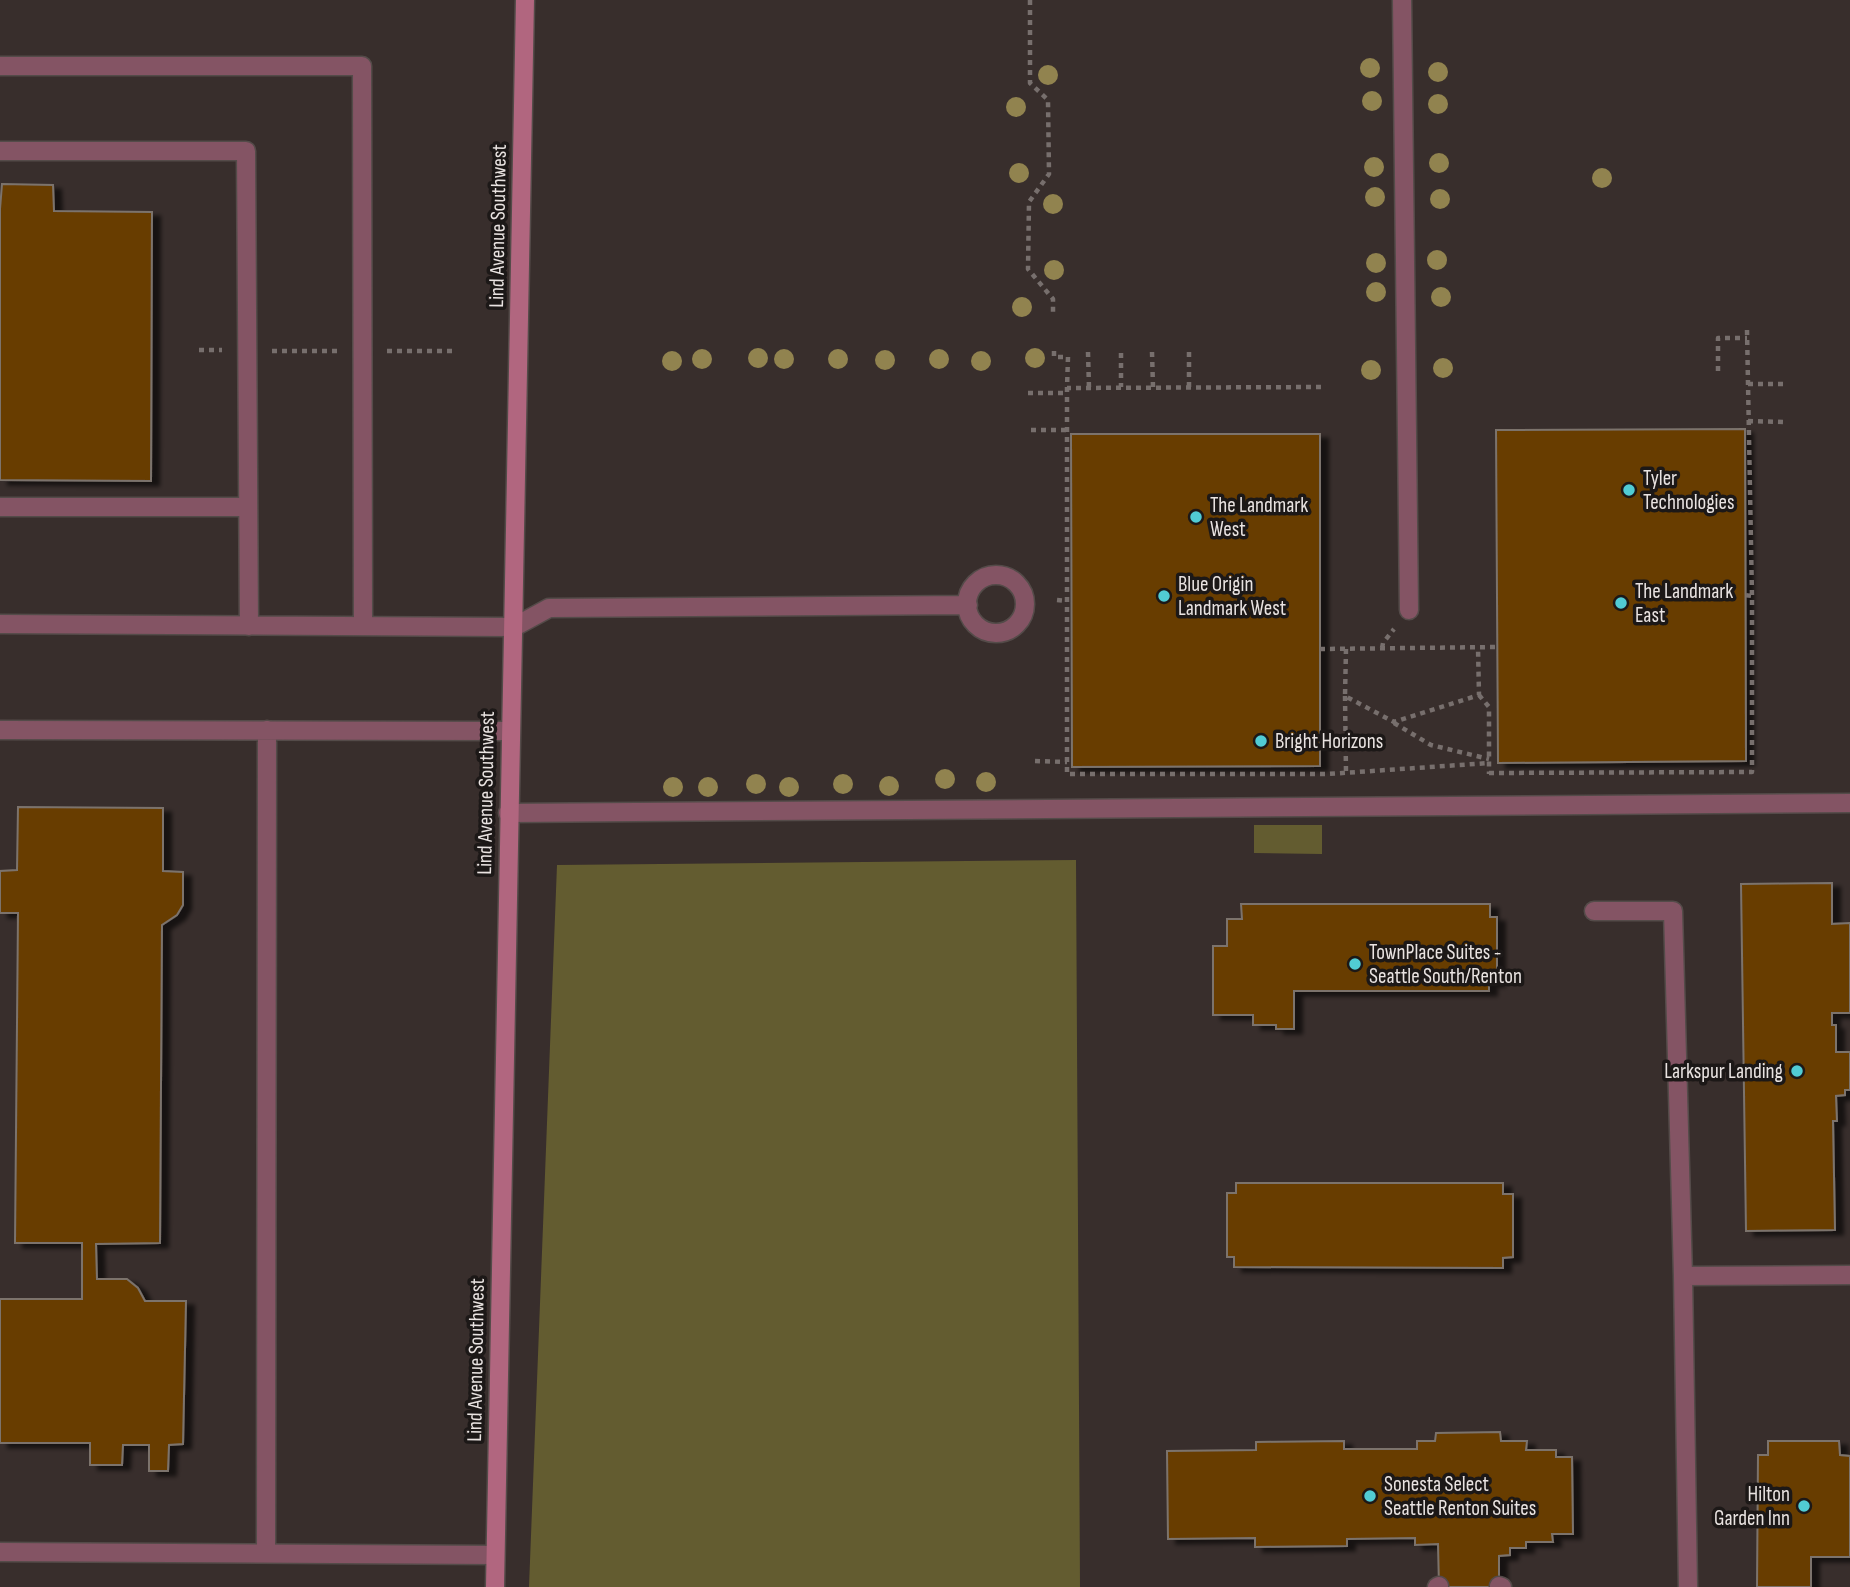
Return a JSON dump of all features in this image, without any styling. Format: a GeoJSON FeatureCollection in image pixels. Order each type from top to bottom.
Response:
{"type":"FeatureCollection","features":[{"type":"Feature","properties":{"kind":"main road","name":"Lind Avenue Southwest"},"geometry":{"type":"LineString","coordinates":[[495,1587],[525,0]]}},
{"type":"Feature","properties":{"kind":"lane"},"geometry":{"type":"LineString","coordinates":[[1402,0],[1409,610]]}},
{"type":"Feature","properties":{"kind":"lane"},"geometry":{"type":"LineString","coordinates":[[0,66],[362,66],[363,626]]}},
{"type":"Feature","properties":{"kind":"lane"},"geometry":{"type":"LineString","coordinates":[[0,150],[246,152],[248,626]]}},
{"type":"Feature","properties":{"kind":"lane"},"geometry":{"type":"LineString","coordinates":[[0,507],[248,507]]}},
{"type":"Feature","properties":{"kind":"lane"},"geometry":{"type":"LineString","coordinates":[[0,624],[514,627],[549,608],[968,606]]}},
{"type":"Feature","properties":{"kind":"lane"},"geometry":{"type":"LineString","coordinates":[[0,730],[510,731]]}},
{"type":"Feature","properties":{"kind":"lane"},"geometry":{"type":"LineString","coordinates":[[266,1553],[267,730]]}},
{"type":"Feature","properties":{"kind":"lane"},"geometry":{"type":"LineString","coordinates":[[508,813],[1850,803]]}},
{"type":"Feature","properties":{"kind":"lane"},"geometry":{"type":"LineString","coordinates":[[1594,911],[1673,912],[1688,1587]]}},
{"type":"Feature","properties":{"kind":"lane"},"geometry":{"type":"LineString","coordinates":[[1683,1276],[1850,1275]]}},
{"type":"Feature","properties":{"kind":"lane"},"geometry":{"type":"LineString","coordinates":[[0,1552],[495,1555]]}},
{"type":"Feature","properties":{"kind":"path"},"geometry":{"type":"LineString","coordinates":[[1030,0],[1030,83],[1048,100],[1050,141],[1049,174],[1029,202],[1028,269],[1053,299],[1053,313]]}},
{"type":"Feature","properties":{"kind":"path"},"geometry":{"type":"LineString","coordinates":[[1478,647],[1479,695],[1489,708],[1489,775],[1752,772],[1747,330]]}},
{"type":"Feature","properties":{"kind":"path"},"geometry":{"type":"LineString","coordinates":[[1718,371],[1718,338],[1747,338]]}},
{"type":"Feature","properties":{"kind":"path"},"geometry":{"type":"LineString","coordinates":[[199,350],[233,350]]}},
{"type":"Feature","properties":{"kind":"path"},"geometry":{"type":"LineString","coordinates":[[272,351],[345,351]]}},
{"type":"Feature","properties":{"kind":"path"},"geometry":{"type":"LineString","coordinates":[[383,351],[452,351]]}},
{"type":"Feature","properties":{"kind":"path"},"geometry":{"type":"LineString","coordinates":[[1054,351],[1054,357],[1068,357],[1067,774],[1328,776],[1489,761]]}},
{"type":"Feature","properties":{"kind":"path"},"geometry":{"type":"LineString","coordinates":[[1088,352],[1089,388]]}},
{"type":"Feature","properties":{"kind":"path"},"geometry":{"type":"LineString","coordinates":[[1152,352],[1153,387]]}},
{"type":"Feature","properties":{"kind":"path"},"geometry":{"type":"LineString","coordinates":[[1189,352],[1189,387]]}},
{"type":"Feature","properties":{"kind":"path"},"geometry":{"type":"LineString","coordinates":[[1121,353],[1121,387]]}},
{"type":"Feature","properties":{"kind":"path"},"geometry":{"type":"LineString","coordinates":[[1748,384],[1784,384]]}},
{"type":"Feature","properties":{"kind":"path"},"geometry":{"type":"LineString","coordinates":[[1028,393],[1121,387],[1326,387]]}},
{"type":"Feature","properties":{"kind":"path"},"geometry":{"type":"LineString","coordinates":[[1748,421],[1783,422]]}},
{"type":"Feature","properties":{"kind":"path"},"geometry":{"type":"LineString","coordinates":[[1031,430],[1068,430]]}},
{"type":"Feature","properties":{"kind":"path"},"geometry":{"type":"LineString","coordinates":[[1057,600],[1067,601]]}},
{"type":"Feature","properties":{"kind":"path"},"geometry":{"type":"LineString","coordinates":[[1320,649],[1497,647]]}},
{"type":"Feature","properties":{"kind":"path"},"geometry":{"type":"LineString","coordinates":[[1346,649],[1346,773]]}},
{"type":"Feature","properties":{"kind":"path"},"geometry":{"type":"LineString","coordinates":[[1394,722],[1479,695]]}},
{"type":"Feature","properties":{"kind":"path"},"geometry":{"type":"LineString","coordinates":[[1345,696],[1432,745],[1489,761]]}},
{"type":"Feature","properties":{"kind":"path"},"geometry":{"type":"LineString","coordinates":[[1035,761],[1067,762]]}},
{"type":"Feature","properties":{"kind":"shaded area"},"geometry":{"type":"Polygon","coordinates":[[[1254,825],[1322,825],[1322,854],[1254,853],[1254,825]]]}},
{"type":"Feature","properties":{"kind":"shaded area"},"geometry":{"type":"Polygon","coordinates":[[[1076,860],[1080,1587],[529,1587],[557,865],[1076,860]]]}},
{"type":"Feature","properties":{"kind":"building"},"geometry":{"type":"Polygon","coordinates":[[[2,184],[53,185],[54,211],[152,212],[151,481],[0,480],[2,184]]]}},
{"type":"Feature","properties":{"kind":"building","name":"The Landmark East"},"geometry":{"type":"Polygon","coordinates":[[[1745,429],[1746,761],[1498,763],[1496,430],[1745,429]]]}},
{"type":"Feature","properties":{"kind":"building","name":"The Landmark West"},"geometry":{"type":"Polygon","coordinates":[[[1071,434],[1320,434],[1320,766],[1072,767],[1071,434]]]}},
{"type":"Feature","properties":{"kind":"building"},"geometry":{"type":"Polygon","coordinates":[[[18,807],[163,808],[163,871],[183,872],[183,905],[177,915],[162,925],[160,1243],[96,1244],[97,1279],[127,1279],[138,1288],[145,1301],[186,1301],[183,1444],[169,1445],[168,1471],[149,1471],[149,1445],[123,1445],[122,1465],[90,1465],[90,1443],[0,1443],[0,1299],[82,1299],[82,1243],[15,1243],[18,913],[0,913],[0,871],[17,870],[18,807]]]}},
{"type":"Feature","properties":{"kind":"building","name":"Larkspur Landing"},"geometry":{"type":"Polygon","coordinates":[[[1832,883],[1832,924],[1850,923],[1850,1013],[1832,1013],[1832,1025],[1836,1025],[1836,1052],[1850,1052],[1850,1090],[1845,1090],[1845,1095],[1836,1096],[1837,1121],[1833,1121],[1835,1230],[1746,1231],[1741,884],[1832,883]]]}},
{"type":"Feature","properties":{"kind":"building","name":"TownPlace Suites - Seattle South/Renton"},"geometry":{"type":"Polygon","coordinates":[[[1241,904],[1490,904],[1490,917],[1497,917],[1497,982],[1489,982],[1489,991],[1294,991],[1294,1029],[1276,1029],[1276,1025],[1253,1025],[1253,1015],[1213,1015],[1213,946],[1227,946],[1227,919],[1242,919],[1241,904]]]}},
{"type":"Feature","properties":{"kind":"building"},"geometry":{"type":"Polygon","coordinates":[[[1236,1183],[1503,1183],[1503,1194],[1513,1194],[1513,1257],[1503,1258],[1503,1268],[1234,1267],[1234,1257],[1227,1257],[1227,1193],[1236,1193],[1236,1183]]]}},
{"type":"Feature","properties":{"kind":"building","name":"Sonesta Select Seattle Renton Suites"},"geometry":{"type":"Polygon","coordinates":[[[1500,1432],[1501,1441],[1527,1441],[1526,1450],[1556,1450],[1556,1457],[1572,1457],[1573,1534],[1552,1534],[1553,1542],[1526,1542],[1526,1548],[1510,1548],[1510,1555],[1499,1556],[1499,1587],[1439,1587],[1438,1544],[1415,1545],[1415,1538],[1347,1539],[1347,1546],[1255,1547],[1255,1538],[1168,1539],[1167,1451],[1256,1450],[1256,1442],[1344,1441],[1344,1449],[1417,1449],[1417,1441],[1435,1441],[1436,1433],[1500,1432]]]}},
{"type":"Feature","properties":{"kind":"building","name":"Hilton Garden Inn"},"geometry":{"type":"Polygon","coordinates":[[[1768,1441],[1839,1441],[1840,1455],[1850,1456],[1850,1557],[1811,1557],[1811,1587],[1757,1587],[1758,1455],[1768,1455],[1768,1441]]]}},
{"type":"Feature","properties":{"kind":"place","name":"Tyler Technologies"},"geometry":{"type":"Point","coordinates":[1629,490]}},
{"type":"Feature","properties":{"kind":"place","name":"The Landmark West"},"geometry":{"type":"Point","coordinates":[1196,517]}},
{"type":"Feature","properties":{"kind":"place","name":"Blue Origin Landmark West"},"geometry":{"type":"Point","coordinates":[1164,596]}},
{"type":"Feature","properties":{"kind":"place","name":"The Landmark East"},"geometry":{"type":"Point","coordinates":[1621,603]}},
{"type":"Feature","properties":{"kind":"place","name":"Bright Horizons"},"geometry":{"type":"Point","coordinates":[1261,741]}},
{"type":"Feature","properties":{"kind":"place","name":"TownPlace Suites - Seattle South/Renton"},"geometry":{"type":"Point","coordinates":[1355,964]}},
{"type":"Feature","properties":{"kind":"place","name":"Larkspur Landing"},"geometry":{"type":"Point","coordinates":[1797,1071]}},
{"type":"Feature","properties":{"kind":"place","name":"Sonesta Select Seattle Renton Suites"},"geometry":{"type":"Point","coordinates":[1370,1496]}},
{"type":"Feature","properties":{"kind":"place","name":"Hilton Garden Inn"},"geometry":{"type":"Point","coordinates":[1804,1506]}}]}
